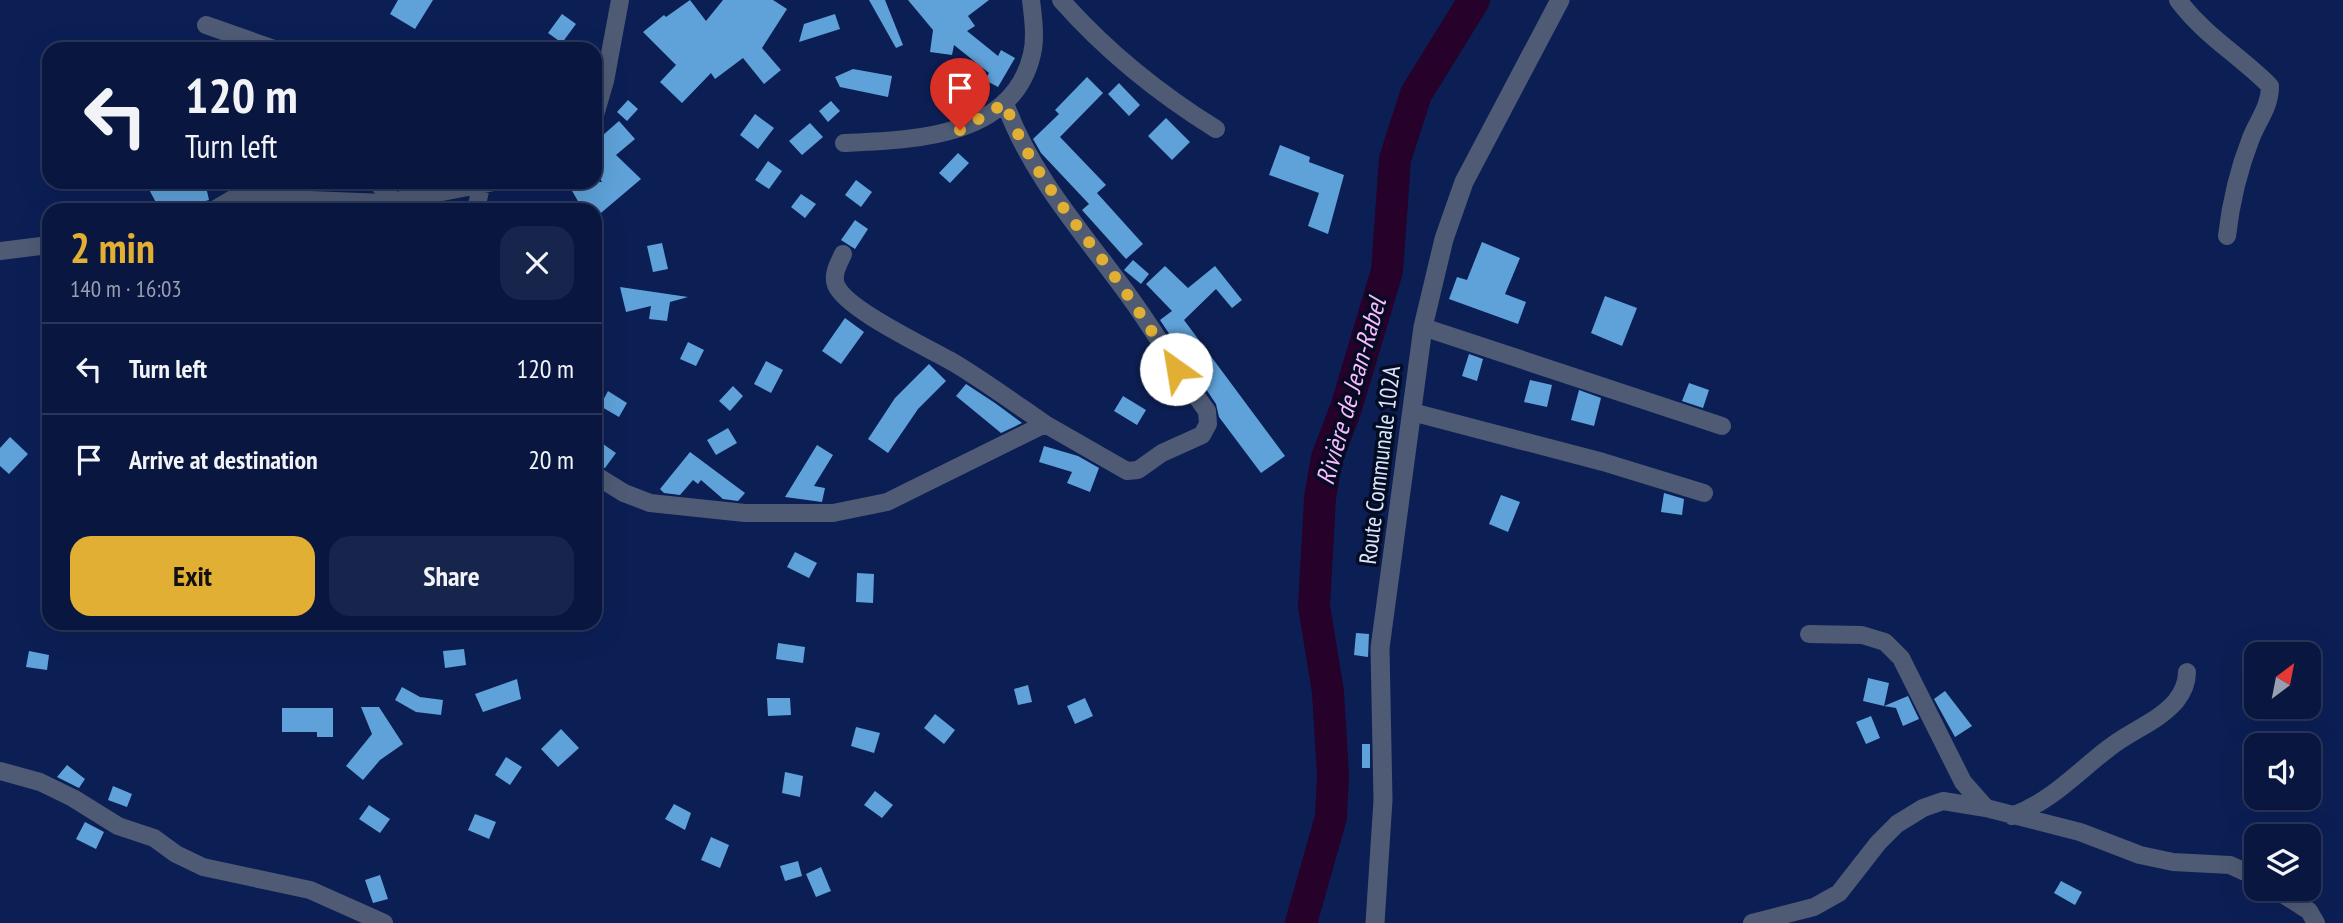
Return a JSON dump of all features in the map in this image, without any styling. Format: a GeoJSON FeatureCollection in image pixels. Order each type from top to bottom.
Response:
{"type":"FeatureCollection","features":[{"type":"Feature","properties":{"kind":"street"},"geometry":{"type":"LineString","coordinates":[[602,93],[620,0]]}},
{"type":"Feature","properties":{"kind":"street"},"geometry":{"type":"LineString","coordinates":[[844,143],[936,137],[960,130],[1005,103],[1027,71],[1033,52],[1031,0]]}},
{"type":"Feature","properties":{"kind":"street"},"geometry":{"type":"LineString","coordinates":[[1062,0],[1086,27],[1153,88],[1216,130]]}},
{"type":"Feature","properties":{"kind":"street","name":"Route Communale 102A"},"geometry":{"type":"LineString","coordinates":[[1375,923],[1383,800],[1379,658],[1423,327],[1444,239],[1464,182],[1560,0]]}},
{"type":"Feature","properties":{"kind":"street"},"geometry":{"type":"LineString","coordinates":[[2178,0],[2206,34],[2250,66],[2270,86],[2270,98],[2252,135],[2232,193],[2227,236]]}},
{"type":"Feature","properties":{"kind":"street"},"geometry":{"type":"LineString","coordinates":[[206,25],[254,42]]}},
{"type":"Feature","properties":{"kind":"street"},"geometry":{"type":"LineString","coordinates":[[843,254],[835,275],[836,285],[843,294],[878,321],[955,364],[1045,424],[1127,471],[1138,470],[1175,447],[1189,444],[1202,435],[1208,424],[1207,411],[1138,308],[1025,151],[1005,103]]}},
{"type":"Feature","properties":{"kind":"street"},"geometry":{"type":"LineString","coordinates":[[383,189],[394,202]]}},
{"type":"Feature","properties":{"kind":"street"},"geometry":{"type":"LineString","coordinates":[[221,203],[236,197],[275,197],[320,203],[394,202],[462,189]]}},
{"type":"Feature","properties":{"kind":"street"},"geometry":{"type":"LineString","coordinates":[[0,251],[42,246]]}},
{"type":"Feature","properties":{"kind":"street"},"geometry":{"type":"LineString","coordinates":[[1423,327],[1722,426]]}},
{"type":"Feature","properties":{"kind":"street"},"geometry":{"type":"LineString","coordinates":[[1412,412],[1603,462],[1704,493]]}},
{"type":"Feature","properties":{"kind":"street"},"geometry":{"type":"LineString","coordinates":[[602,479],[624,493],[650,503],[745,513],[833,513],[887,502],[1045,424]]}},
{"type":"Feature","properties":{"kind":"street"},"geometry":{"type":"LineString","coordinates":[[1809,634],[1862,635],[1885,642],[1901,659],[1963,782],[1986,808]]}},
{"type":"Feature","properties":{"kind":"street"},"geometry":{"type":"LineString","coordinates":[[2012,816],[2039,806],[2111,746],[2144,727],[2175,702],[2187,682],[2186,671]]}},
{"type":"Feature","properties":{"kind":"street"},"geometry":{"type":"LineString","coordinates":[[0,771],[62,793],[102,813],[118,826],[154,838],[176,854],[204,867],[310,890],[384,923]]}},
{"type":"Feature","properties":{"kind":"street"},"geometry":{"type":"LineString","coordinates":[[1752,923],[1788,916],[1839,893],[1878,843],[1897,824],[1923,808],[1943,801],[1986,808],[2080,832],[2140,855],[2173,862],[2230,865],[2244,871]]}},
{"type":"Feature","properties":{"kind":"street"},"geometry":{"type":"LineString","coordinates":[[2294,901],[2309,911],[2316,923]]}},
{"type":"Feature","properties":{"kind":"building"},"geometry":{"type":"Polygon","coordinates":[[[398,0],[433,0],[415,29],[390,14],[398,0]]]}},
{"type":"Feature","properties":{"kind":"building"},"geometry":{"type":"Polygon","coordinates":[[[690,0],[706,21],[723,0],[773,0],[787,9],[762,48],[781,70],[764,84],[743,58],[715,79],[711,73],[682,103],[660,82],[676,65],[643,32],[664,15],[666,17],[690,0]]]}},
{"type":"Feature","properties":{"kind":"building"},"geometry":{"type":"Polygon","coordinates":[[[869,0],[885,0],[903,45],[896,48],[869,0]]]}},
{"type":"Feature","properties":{"kind":"building"},"geometry":{"type":"Polygon","coordinates":[[[908,0],[989,0],[968,16],[975,26],[967,31],[998,56],[1001,50],[1015,58],[998,87],[985,80],[989,73],[954,45],[952,55],[930,52],[933,30],[908,0]]]}},
{"type":"Feature","properties":{"kind":"building"},"geometry":{"type":"Polygon","coordinates":[[[562,14],[576,24],[563,42],[548,33],[562,14]]]}},
{"type":"Feature","properties":{"kind":"building"},"geometry":{"type":"Polygon","coordinates":[[[835,14],[840,29],[799,42],[804,24],[835,14]]]}},
{"type":"Feature","properties":{"kind":"building"},"geometry":{"type":"Polygon","coordinates":[[[853,69],[892,76],[888,97],[840,87],[835,77],[853,69]]]}},
{"type":"Feature","properties":{"kind":"building"},"geometry":{"type":"Polygon","coordinates":[[[1087,77],[1103,93],[1060,137],[1106,185],[1097,193],[1143,244],[1126,259],[1082,210],[1089,204],[1041,153],[1033,139],[1059,114],[1055,110],[1087,77]]]}},
{"type":"Feature","properties":{"kind":"building"},"geometry":{"type":"Polygon","coordinates":[[[1119,83],[1140,105],[1129,116],[1108,94],[1119,83]]]}},
{"type":"Feature","properties":{"kind":"building"},"geometry":{"type":"Polygon","coordinates":[[[628,100],[638,109],[627,121],[617,112],[628,100]]]}},
{"type":"Feature","properties":{"kind":"building"},"geometry":{"type":"Polygon","coordinates":[[[831,101],[840,111],[828,122],[819,111],[831,101]]]}},
{"type":"Feature","properties":{"kind":"building"},"geometry":{"type":"Polygon","coordinates":[[[755,114],[774,128],[758,149],[740,135],[755,114]]]}},
{"type":"Feature","properties":{"kind":"building"},"geometry":{"type":"Polygon","coordinates":[[[1166,118],[1190,142],[1172,160],[1148,136],[1166,118]]]}},
{"type":"Feature","properties":{"kind":"building"},"geometry":{"type":"Polygon","coordinates":[[[619,121],[635,139],[616,155],[641,179],[602,212],[602,203],[579,203],[571,189],[602,189],[602,136],[619,121]]]}},
{"type":"Feature","properties":{"kind":"building"},"geometry":{"type":"Polygon","coordinates":[[[810,123],[823,137],[802,155],[789,141],[810,123]]]}},
{"type":"Feature","properties":{"kind":"building"},"geometry":{"type":"Polygon","coordinates":[[[1280,145],[1310,157],[1309,162],[1344,175],[1328,234],[1308,226],[1319,193],[1269,175],[1280,145]]]}},
{"type":"Feature","properties":{"kind":"building"},"geometry":{"type":"Polygon","coordinates":[[[958,153],[969,163],[950,183],[939,173],[958,153]]]}},
{"type":"Feature","properties":{"kind":"building"},"geometry":{"type":"Polygon","coordinates":[[[768,161],[782,171],[769,189],[755,180],[768,161]]]}},
{"type":"Feature","properties":{"kind":"building"},"geometry":{"type":"Polygon","coordinates":[[[856,180],[872,192],[861,207],[845,195],[856,180]]]}},
{"type":"Feature","properties":{"kind":"building"},"geometry":{"type":"Polygon","coordinates":[[[149,189],[207,189],[209,200],[198,203],[156,203],[149,189]]]}},
{"type":"Feature","properties":{"kind":"building"},"geometry":{"type":"Polygon","coordinates":[[[801,194],[816,204],[805,218],[791,207],[801,194]]]}},
{"type":"Feature","properties":{"kind":"building"},"geometry":{"type":"Polygon","coordinates":[[[855,220],[868,229],[855,249],[841,240],[855,220]]]}},
{"type":"Feature","properties":{"kind":"building"},"geometry":{"type":"Polygon","coordinates":[[[1482,242],[1520,258],[1505,294],[1526,302],[1518,324],[1449,299],[1457,277],[1467,280],[1482,242]]]}},
{"type":"Feature","properties":{"kind":"building"},"geometry":{"type":"Polygon","coordinates":[[[662,243],[668,269],[653,272],[647,246],[662,243]]]}},
{"type":"Feature","properties":{"kind":"building"},"geometry":{"type":"Polygon","coordinates":[[[1133,260],[1149,274],[1141,284],[1124,270],[1133,260]]]}},
{"type":"Feature","properties":{"kind":"building"},"geometry":{"type":"Polygon","coordinates":[[[1165,266],[1188,288],[1215,266],[1242,300],[1232,308],[1216,289],[1184,320],[1285,456],[1261,473],[1219,417],[1216,404],[1160,320],[1172,311],[1146,284],[1165,266]]]}},
{"type":"Feature","properties":{"kind":"building"},"geometry":{"type":"Polygon","coordinates":[[[620,287],[688,297],[670,302],[667,321],[649,319],[651,306],[626,312],[620,287]]]}},
{"type":"Feature","properties":{"kind":"building"},"geometry":{"type":"Polygon","coordinates":[[[1605,296],[1637,308],[1622,346],[1591,333],[1605,296]]]}},
{"type":"Feature","properties":{"kind":"building"},"geometry":{"type":"Polygon","coordinates":[[[845,318],[864,332],[841,364],[822,351],[845,318]]]}},
{"type":"Feature","properties":{"kind":"building"},"geometry":{"type":"Polygon","coordinates":[[[688,342],[704,350],[696,366],[680,359],[688,342]]]}},
{"type":"Feature","properties":{"kind":"building"},"geometry":{"type":"Polygon","coordinates":[[[1469,354],[1483,359],[1477,381],[1462,376],[1469,354]]]}},
{"type":"Feature","properties":{"kind":"building"},"geometry":{"type":"Polygon","coordinates":[[[766,361],[783,370],[771,393],[754,384],[766,361]]]}},
{"type":"Feature","properties":{"kind":"building"},"geometry":{"type":"Polygon","coordinates":[[[929,364],[946,381],[918,409],[888,453],[868,439],[895,398],[929,364]]]}},
{"type":"Feature","properties":{"kind":"building"},"geometry":{"type":"Polygon","coordinates":[[[1530,380],[1552,385],[1547,407],[1524,402],[1530,380]]]}},
{"type":"Feature","properties":{"kind":"building"},"geometry":{"type":"Polygon","coordinates":[[[1689,383],[1709,390],[1703,408],[1682,401],[1689,383]]]}},
{"type":"Feature","properties":{"kind":"building"},"geometry":{"type":"Polygon","coordinates":[[[966,384],[1022,423],[1001,433],[956,396],[966,384]]]}},
{"type":"Feature","properties":{"kind":"building"},"geometry":{"type":"Polygon","coordinates":[[[733,386],[743,396],[730,411],[719,401],[733,386]]]}},
{"type":"Feature","properties":{"kind":"building"},"geometry":{"type":"Polygon","coordinates":[[[1579,390],[1601,398],[1594,426],[1571,420],[1579,390]]]}},
{"type":"Feature","properties":{"kind":"building"},"geometry":{"type":"Polygon","coordinates":[[[608,391],[627,403],[619,417],[602,407],[608,391]]]}},
{"type":"Feature","properties":{"kind":"building"},"geometry":{"type":"Polygon","coordinates":[[[1123,396],[1146,410],[1137,425],[1114,411],[1123,396]]]}},
{"type":"Feature","properties":{"kind":"building"},"geometry":{"type":"Polygon","coordinates":[[[728,428],[737,443],[716,455],[707,440],[728,428]]]}},
{"type":"Feature","properties":{"kind":"building"},"geometry":{"type":"Polygon","coordinates":[[[10,437],[28,454],[9,474],[0,466],[0,448],[10,437]]]}},
{"type":"Feature","properties":{"kind":"building"},"geometry":{"type":"Polygon","coordinates":[[[602,445],[616,453],[605,468],[602,467],[602,445]]]}},
{"type":"Feature","properties":{"kind":"building"},"geometry":{"type":"Polygon","coordinates":[[[817,445],[833,455],[814,486],[825,488],[822,502],[785,497],[817,445]]]}},
{"type":"Feature","properties":{"kind":"building"},"geometry":{"type":"Polygon","coordinates":[[[1044,446],[1078,456],[1099,468],[1090,492],[1067,483],[1072,472],[1039,462],[1044,446]]]}},
{"type":"Feature","properties":{"kind":"building"},"geometry":{"type":"Polygon","coordinates":[[[690,452],[745,493],[738,501],[723,499],[701,480],[698,484],[693,480],[680,495],[664,493],[660,489],[690,452]]]}},
{"type":"Feature","properties":{"kind":"building"},"geometry":{"type":"Polygon","coordinates":[[[1664,493],[1684,499],[1682,515],[1661,512],[1664,493]]]}},
{"type":"Feature","properties":{"kind":"building"},"geometry":{"type":"Polygon","coordinates":[[[1501,495],[1520,502],[1508,532],[1489,524],[1501,495]]]}},
{"type":"Feature","properties":{"kind":"building"},"geometry":{"type":"Polygon","coordinates":[[[795,552],[817,563],[809,578],[787,567],[795,552]]]}},
{"type":"Feature","properties":{"kind":"building"},"geometry":{"type":"Polygon","coordinates":[[[857,573],[874,574],[873,603],[856,602],[857,573]]]}},
{"type":"Feature","properties":{"kind":"building"},"geometry":{"type":"Polygon","coordinates":[[[1356,633],[1369,634],[1368,657],[1354,655],[1356,633]]]}},
{"type":"Feature","properties":{"kind":"building"},"geometry":{"type":"Polygon","coordinates":[[[778,643],[805,647],[803,663],[776,659],[778,643]]]}},
{"type":"Feature","properties":{"kind":"building"},"geometry":{"type":"Polygon","coordinates":[[[464,649],[466,665],[445,668],[443,651],[464,649]]]}},
{"type":"Feature","properties":{"kind":"building"},"geometry":{"type":"Polygon","coordinates":[[[29,651],[49,655],[47,670],[26,667],[29,651]]]}},
{"type":"Feature","properties":{"kind":"building"},"geometry":{"type":"Polygon","coordinates":[[[1868,678],[1889,683],[1884,706],[1863,701],[1868,678]]]}},
{"type":"Feature","properties":{"kind":"building"},"geometry":{"type":"Polygon","coordinates":[[[517,679],[521,699],[483,712],[475,694],[517,679]]]}},
{"type":"Feature","properties":{"kind":"building"},"geometry":{"type":"Polygon","coordinates":[[[1028,685],[1032,702],[1018,705],[1014,689],[1028,685]]]}},
{"type":"Feature","properties":{"kind":"building"},"geometry":{"type":"Polygon","coordinates":[[[402,687],[420,697],[443,700],[441,715],[416,712],[395,700],[402,687]]]}},
{"type":"Feature","properties":{"kind":"building"},"geometry":{"type":"Polygon","coordinates":[[[1945,691],[1972,726],[1955,737],[1934,699],[1945,691]]]}},
{"type":"Feature","properties":{"kind":"building"},"geometry":{"type":"Polygon","coordinates":[[[1908,696],[1919,719],[1903,726],[1896,708],[1884,706],[1908,696]]]}},
{"type":"Feature","properties":{"kind":"building"},"geometry":{"type":"Polygon","coordinates":[[[767,698],[790,698],[791,715],[768,716],[767,698]]]}},
{"type":"Feature","properties":{"kind":"building"},"geometry":{"type":"Polygon","coordinates":[[[1085,698],[1093,716],[1075,724],[1067,706],[1085,698]]]}},
{"type":"Feature","properties":{"kind":"building"},"geometry":{"type":"Polygon","coordinates":[[[361,707],[379,707],[403,744],[380,760],[363,780],[346,766],[372,734],[361,707]]]}},
{"type":"Feature","properties":{"kind":"building"},"geometry":{"type":"Polygon","coordinates":[[[282,708],[333,708],[333,737],[317,737],[317,732],[282,732],[282,708]]]}},
{"type":"Feature","properties":{"kind":"building"},"geometry":{"type":"Polygon","coordinates":[[[935,714],[955,730],[944,744],[924,728],[935,714]]]}},
{"type":"Feature","properties":{"kind":"building"},"geometry":{"type":"Polygon","coordinates":[[[1871,716],[1880,738],[1866,744],[1856,722],[1871,716]]]}},
{"type":"Feature","properties":{"kind":"building"},"geometry":{"type":"Polygon","coordinates":[[[856,727],[880,733],[874,753],[851,746],[856,727]]]}},
{"type":"Feature","properties":{"kind":"building"},"geometry":{"type":"Polygon","coordinates":[[[561,729],[579,748],[558,767],[541,749],[561,729]]]}},
{"type":"Feature","properties":{"kind":"building"},"geometry":{"type":"Polygon","coordinates":[[[1362,744],[1370,744],[1370,768],[1362,768],[1362,744]]]}},
{"type":"Feature","properties":{"kind":"building"},"geometry":{"type":"Polygon","coordinates":[[[506,757],[522,767],[510,785],[495,775],[506,757]]]}},
{"type":"Feature","properties":{"kind":"building"},"geometry":{"type":"Polygon","coordinates":[[[67,765],[85,779],[79,788],[57,777],[67,765]]]}},
{"type":"Feature","properties":{"kind":"building"},"geometry":{"type":"Polygon","coordinates":[[[785,772],[803,776],[800,797],[782,793],[785,772]]]}},
{"type":"Feature","properties":{"kind":"building"},"geometry":{"type":"Polygon","coordinates":[[[113,786],[132,794],[127,807],[108,800],[113,786]]]}},
{"type":"Feature","properties":{"kind":"building"},"geometry":{"type":"Polygon","coordinates":[[[875,791],[893,805],[882,818],[864,805],[875,791]]]}},
{"type":"Feature","properties":{"kind":"building"},"geometry":{"type":"Polygon","coordinates":[[[674,804],[691,813],[685,830],[665,819],[674,804]]]}},
{"type":"Feature","properties":{"kind":"building"},"geometry":{"type":"Polygon","coordinates":[[[369,805],[390,819],[380,833],[359,819],[369,805]]]}},
{"type":"Feature","properties":{"kind":"building"},"geometry":{"type":"Polygon","coordinates":[[[475,814],[496,822],[489,839],[468,830],[475,814]]]}},
{"type":"Feature","properties":{"kind":"building"},"geometry":{"type":"Polygon","coordinates":[[[85,822],[104,832],[96,849],[76,839],[85,822]]]}},
{"type":"Feature","properties":{"kind":"building"},"geometry":{"type":"Polygon","coordinates":[[[711,837],[729,845],[720,868],[701,860],[711,837]]]}},
{"type":"Feature","properties":{"kind":"building"},"geometry":{"type":"Polygon","coordinates":[[[798,861],[802,876],[785,881],[780,866],[798,861]]]}},
{"type":"Feature","properties":{"kind":"building"},"geometry":{"type":"Polygon","coordinates":[[[821,867],[831,891],[816,897],[806,874],[821,867]]]}},
{"type":"Feature","properties":{"kind":"building"},"geometry":{"type":"Polygon","coordinates":[[[380,875],[388,899],[373,903],[365,880],[380,875]]]}},
{"type":"Feature","properties":{"kind":"building"},"geometry":{"type":"Polygon","coordinates":[[[2061,881],[2082,892],[2075,905],[2054,893],[2061,881]]]}},
{"type":"Feature","properties":{"kind":"waterway","name":"Rivière de Jean-Rabel"},"geometry":{"type":"LineString","coordinates":[[1301,923],[1331,817],[1333,775],[1328,692],[1314,606],[1320,498],[1327,458],[1346,408],[1387,271],[1395,159],[1416,94],[1474,0]]}},
{"type":"Feature","properties":{"kind":"route"},"geometry":{"type":"LineString","coordinates":[[960,130],[1005,103],[1025,151],[1043,179],[1138,308],[1176,369]]}}]}
